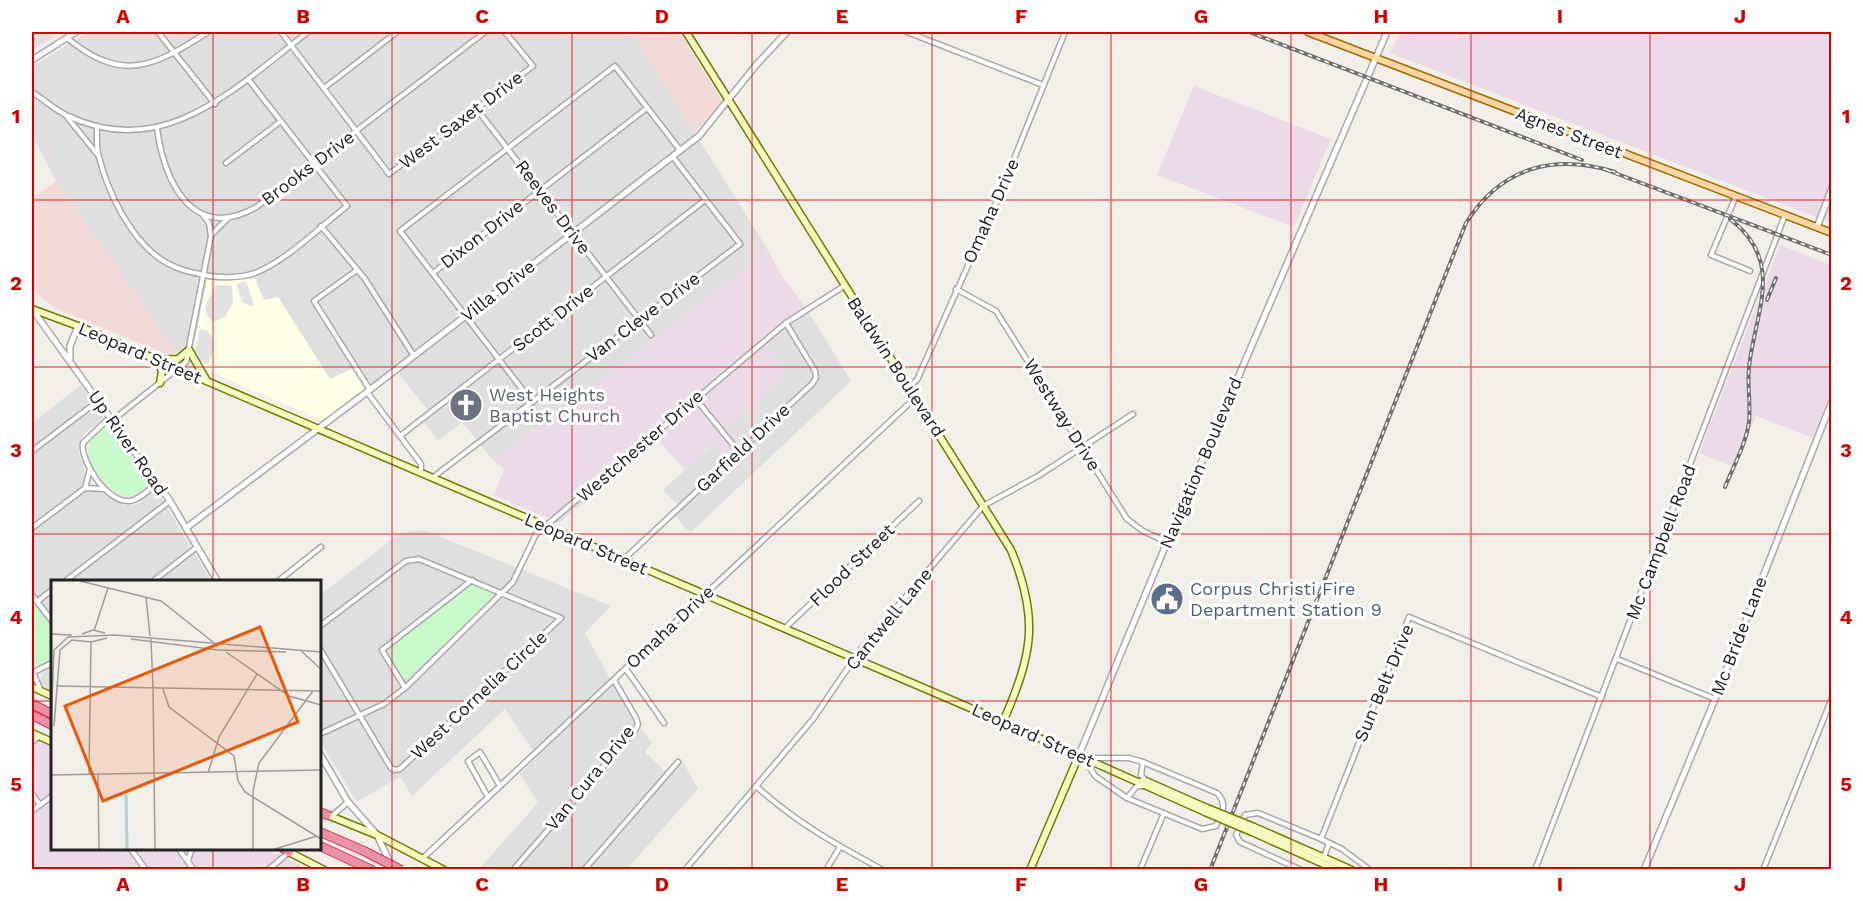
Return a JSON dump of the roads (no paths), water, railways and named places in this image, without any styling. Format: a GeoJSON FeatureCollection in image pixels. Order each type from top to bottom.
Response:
{"type":"FeatureCollection","features":[{"type":"Feature","properties":{"kind":"highway"},"geometry":{"type":"LineString","coordinates":[[32,704],[51,714]]}},
{"type":"Feature","properties":{"kind":"highway"},"geometry":{"type":"LineString","coordinates":[[32,715],[51,724]]}},
{"type":"Feature","properties":{"kind":"highway"},"geometry":{"type":"LineString","coordinates":[[321,832],[401,870]]}},
{"type":"Feature","properties":{"kind":"highway"},"geometry":{"type":"LineString","coordinates":[[321,846],[371,869]]}},
{"type":"Feature","properties":{"kind":"main road","name":"Baldwin Boulevard"},"geometry":{"type":"LineString","coordinates":[[686,32],[1011,550],[1022,575],[1030,623],[1029,649],[1022,680],[1003,722]]}},
{"type":"Feature","properties":{"kind":"main road","name":"Agnes Street"},"geometry":{"type":"LineString","coordinates":[[1308,32],[1832,233]]}},
{"type":"Feature","properties":{"kind":"main road","name":"Leopard Street"},"geometry":{"type":"LineString","coordinates":[[32,309],[78,326],[1003,722],[1253,830],[1337,870]]}},
{"type":"Feature","properties":{"kind":"main road"},"geometry":{"type":"LineString","coordinates":[[160,383],[162,371],[157,360],[178,359],[189,350],[207,381]]}},
{"type":"Feature","properties":{"kind":"main road"},"geometry":{"type":"LineString","coordinates":[[32,687],[51,696]]}},
{"type":"Feature","properties":{"kind":"main road"},"geometry":{"type":"LineString","coordinates":[[32,733],[51,742]]}},
{"type":"Feature","properties":{"kind":"main road","name":"Navigation Boulevard"},"geometry":{"type":"LineString","coordinates":[[1030,870],[1081,756]]}},
{"type":"Feature","properties":{"kind":"main road"},"geometry":{"type":"LineString","coordinates":[[325,814],[377,835],[444,870]]}},
{"type":"Feature","properties":{"kind":"main road"},"geometry":{"type":"LineString","coordinates":[[284,850],[324,870]]}},
{"type":"Feature","properties":{"kind":"main road","name":"Leopard Street"},"geometry":{"type":"LineString","coordinates":[[1322,863],[1352,870]]}},
{"type":"Feature","properties":{"kind":"street"},"geometry":{"type":"LineString","coordinates":[[32,60],[76,32]]}},
{"type":"Feature","properties":{"kind":"street"},"geometry":{"type":"LineString","coordinates":[[158,32],[215,104]]}},
{"type":"Feature","properties":{"kind":"street"},"geometry":{"type":"LineString","coordinates":[[66,38],[98,59],[119,65],[149,64],[174,53],[208,32]]}},
{"type":"Feature","properties":{"kind":"street"},"geometry":{"type":"LineString","coordinates":[[281,32],[356,131]]}},
{"type":"Feature","properties":{"kind":"street"},"geometry":{"type":"LineString","coordinates":[[32,92],[64,114],[97,126],[124,129],[157,128],[193,116],[215,104],[308,32]]}},
{"type":"Feature","properties":{"kind":"street"},"geometry":{"type":"LineString","coordinates":[[324,88],[397,32]]}},
{"type":"Feature","properties":{"kind":"street","name":"Brooks Drive"},"geometry":{"type":"LineString","coordinates":[[230,217],[258,206],[485,32]]}},
{"type":"Feature","properties":{"kind":"street","name":"West Saxet Drive"},"geometry":{"type":"LineString","coordinates":[[356,131],[389,174],[533,66],[505,32]]}},
{"type":"Feature","properties":{"kind":"street","name":"Villa Drive"},"geometry":{"type":"LineString","coordinates":[[186,528],[319,429],[681,151],[699,136],[757,64],[788,32]]}},
{"type":"Feature","properties":{"kind":"street"},"geometry":{"type":"LineString","coordinates":[[907,32],[1043,85]]}},
{"type":"Feature","properties":{"kind":"street","name":"Omaha Drive"},"geometry":{"type":"LineString","coordinates":[[909,386],[917,380],[999,196],[1065,32]]}},
{"type":"Feature","properties":{"kind":"street","name":"Navigation Boulevard"},"geometry":{"type":"LineString","coordinates":[[1081,756],[1167,542],[1387,32]]}},
{"type":"Feature","properties":{"kind":"street"},"geometry":{"type":"LineString","coordinates":[[532,402],[400,231],[615,66],[681,151]]}},
{"type":"Feature","properties":{"kind":"street"},"geometry":{"type":"LineString","coordinates":[[64,114],[98,156],[123,213],[147,248],[172,266],[203,275],[227,278],[254,273],[271,265],[347,206],[248,79]]}},
{"type":"Feature","properties":{"kind":"street","name":"Reeves Drive"},"geometry":{"type":"LineString","coordinates":[[476,108],[651,335]]}},
{"type":"Feature","properties":{"kind":"street","name":"Dixon Drive"},"geometry":{"type":"LineString","coordinates":[[433,273],[647,108]]}},
{"type":"Feature","properties":{"kind":"street"},"geometry":{"type":"LineString","coordinates":[[226,163],[281,121]]}},
{"type":"Feature","properties":{"kind":"street"},"geometry":{"type":"LineString","coordinates":[[97,126],[98,156]]}},
{"type":"Feature","properties":{"kind":"street"},"geometry":{"type":"LineString","coordinates":[[157,128],[168,177],[183,199],[201,212],[215,218],[230,217]]}},
{"type":"Feature","properties":{"kind":"street"},"geometry":{"type":"LineString","coordinates":[[673,157],[705,200]]}},
{"type":"Feature","properties":{"kind":"street"},"geometry":{"type":"LineString","coordinates":[[1816,227],[1832,188]]}},
{"type":"Feature","properties":{"kind":"street"},"geometry":{"type":"LineString","coordinates":[[1736,196],[1711,255],[1750,271]]}},
{"type":"Feature","properties":{"kind":"street","name":"Van Cleve Drive"},"geometry":{"type":"LineString","coordinates":[[432,478],[740,244],[705,200]]}},
{"type":"Feature","properties":{"kind":"street","name":"Scott Drive"},"geometry":{"type":"LineString","coordinates":[[400,436],[705,200]]}},
{"type":"Feature","properties":{"kind":"street"},"geometry":{"type":"LineString","coordinates":[[158,483],[135,500],[128,501],[112,497],[83,457],[83,443],[87,436],[186,362],[211,236],[209,223],[201,212]]}},
{"type":"Feature","properties":{"kind":"street","name":"Mc Campbell Road"},"geometry":{"type":"LineString","coordinates":[[1535,870],[1785,214]]}},
{"type":"Feature","properties":{"kind":"street"},"geometry":{"type":"LineString","coordinates":[[211,236],[218,225],[230,217]]}},
{"type":"Feature","properties":{"kind":"street"},"geometry":{"type":"LineString","coordinates":[[321,226],[357,270],[414,356]]}},
{"type":"Feature","properties":{"kind":"street"},"geometry":{"type":"LineString","coordinates":[[357,270],[314,301],[368,391],[421,464],[421,473]]}},
{"type":"Feature","properties":{"kind":"street","name":"Westchester Drive"},"geometry":{"type":"LineString","coordinates":[[321,734],[361,717],[384,704],[405,688],[504,593],[521,569],[536,534],[786,323],[844,286]]}},
{"type":"Feature","properties":{"kind":"street","name":"Westway Drive"},"geometry":{"type":"LineString","coordinates":[[956,289],[996,311],[1127,519],[1143,531],[1167,542]]}},
{"type":"Feature","properties":{"kind":"street","name":"Up River Road"},"geometry":{"type":"LineString","coordinates":[[32,309],[158,483],[217,580]]}},
{"type":"Feature","properties":{"kind":"street","name":"Garfield Drive"},"geometry":{"type":"LineString","coordinates":[[623,560],[816,378],[815,371],[786,323]]}},
{"type":"Feature","properties":{"kind":"street"},"geometry":{"type":"LineString","coordinates":[[71,362],[68,353],[78,326]]}},
{"type":"Feature","properties":{"kind":"street","name":"Omaha Drive"},"geometry":{"type":"LineString","coordinates":[[423,858],[916,397]]}},
{"type":"Feature","properties":{"kind":"street"},"geometry":{"type":"LineString","coordinates":[[695,398],[739,452]]}},
{"type":"Feature","properties":{"kind":"street"},"geometry":{"type":"LineString","coordinates":[[32,451],[99,400]]}},
{"type":"Feature","properties":{"kind":"street","name":"Mc Bride Lane"},"geometry":{"type":"LineString","coordinates":[[1644,870],[1715,699],[1832,401]]}},
{"type":"Feature","properties":{"kind":"street","name":"Cantwell Lane"},"geometry":{"type":"LineString","coordinates":[[685,870],[813,719],[854,658],[983,506],[1038,476],[1133,414]]}},
{"type":"Feature","properties":{"kind":"street"},"geometry":{"type":"LineString","coordinates":[[32,528],[85,488],[90,469]]}},
{"type":"Feature","properties":{"kind":"street"},"geometry":{"type":"LineString","coordinates":[[85,488],[105,489]]}},
{"type":"Feature","properties":{"kind":"street"},"geometry":{"type":"LineString","coordinates":[[67,580],[170,501]]}},
{"type":"Feature","properties":{"kind":"street","name":"Flood Street"},"geometry":{"type":"LineString","coordinates":[[784,629],[919,501]]}},
{"type":"Feature","properties":{"kind":"street"},"geometry":{"type":"LineString","coordinates":[[155,580],[197,547]]}},
{"type":"Feature","properties":{"kind":"street"},"geometry":{"type":"LineString","coordinates":[[280,580],[321,547]]}},
{"type":"Feature","properties":{"kind":"street"},"geometry":{"type":"LineString","coordinates":[[321,625],[406,561],[419,559],[504,593]]}},
{"type":"Feature","properties":{"kind":"street"},"geometry":{"type":"LineString","coordinates":[[405,688],[382,650],[473,580]]}},
{"type":"Feature","properties":{"kind":"street"},"geometry":{"type":"LineString","coordinates":[[38,601],[51,591]]}},
{"type":"Feature","properties":{"kind":"street","name":"West Cornelia Circle"},"geometry":{"type":"LineString","coordinates":[[361,717],[391,768],[400,769],[561,618],[504,593]]}},
{"type":"Feature","properties":{"kind":"street"},"geometry":{"type":"LineString","coordinates":[[32,595],[51,620]]}},
{"type":"Feature","properties":{"kind":"street","name":"Sun Belt Drive"},"geometry":{"type":"LineString","coordinates":[[1321,839],[1409,617],[1602,697]]}},
{"type":"Feature","properties":{"kind":"street"},"geometry":{"type":"LineString","coordinates":[[321,651],[361,717]]}},
{"type":"Feature","properties":{"kind":"street"},"geometry":{"type":"LineString","coordinates":[[1617,659],[1715,699]]}},
{"type":"Feature","properties":{"kind":"street"},"geometry":{"type":"LineString","coordinates":[[41,691],[32,672],[51,663]]}},
{"type":"Feature","properties":{"kind":"street"},"geometry":{"type":"LineString","coordinates":[[626,669],[664,723]]}},
{"type":"Feature","properties":{"kind":"street","name":"Van Cura Drive"},"geometry":{"type":"LineString","coordinates":[[513,870],[635,730],[638,724],[636,717],[614,680]]}},
{"type":"Feature","properties":{"kind":"street"},"geometry":{"type":"LineString","coordinates":[[1763,870],[1832,698]]}},
{"type":"Feature","properties":{"kind":"street"},"geometry":{"type":"LineString","coordinates":[[32,742],[39,736]]}},
{"type":"Feature","properties":{"kind":"street"},"geometry":{"type":"LineString","coordinates":[[488,797],[468,761],[480,752],[500,786]]}},
{"type":"Feature","properties":{"kind":"street"},"geometry":{"type":"LineString","coordinates":[[321,756],[348,802],[377,835],[393,870]]}},
{"type":"Feature","properties":{"kind":"street"},"geometry":{"type":"LineString","coordinates":[[1081,756],[1129,758],[1217,793],[1223,799],[1224,806],[1216,826],[1202,829],[1127,798],[1095,776],[1081,756]]}},
{"type":"Feature","properties":{"kind":"street"},"geometry":{"type":"LineString","coordinates":[[584,870],[678,762]]}},
{"type":"Feature","properties":{"kind":"street"},"geometry":{"type":"LineString","coordinates":[[1127,798],[1137,786],[1143,783],[1141,775],[1143,762]]}},
{"type":"Feature","properties":{"kind":"street"},"geometry":{"type":"LineString","coordinates":[[756,786],[779,808],[840,847],[883,870]]}},
{"type":"Feature","properties":{"kind":"street"},"geometry":{"type":"LineString","coordinates":[[32,794],[40,805]]}},
{"type":"Feature","properties":{"kind":"street"},"geometry":{"type":"LineString","coordinates":[[32,812],[51,797]]}},
{"type":"Feature","properties":{"kind":"street"},"geometry":{"type":"LineString","coordinates":[[325,814],[348,802]]}},
{"type":"Feature","properties":{"kind":"street"},"geometry":{"type":"LineString","coordinates":[[1140,870],[1164,813]]}},
{"type":"Feature","properties":{"kind":"street"},"geometry":{"type":"LineString","coordinates":[[1301,870],[1240,842],[1236,835],[1245,815],[1258,813],[1321,839],[1342,849],[1370,870]]}},
{"type":"Feature","properties":{"kind":"street"},"geometry":{"type":"LineString","coordinates":[[1322,863],[1329,843]]}},
{"type":"Feature","properties":{"kind":"street"},"geometry":{"type":"LineString","coordinates":[[826,870],[840,847]]}},
{"type":"Feature","properties":{"kind":"street"},"geometry":{"type":"LineString","coordinates":[[131,850],[146,870]]}},
{"type":"Feature","properties":{"kind":"street"},"geometry":{"type":"LineString","coordinates":[[179,850],[194,870]]}},
{"type":"Feature","properties":{"kind":"street"},"geometry":{"type":"LineString","coordinates":[[188,861],[192,850]]}},
{"type":"Feature","properties":{"kind":"street"},"geometry":{"type":"LineString","coordinates":[[268,870],[284,850]]}},
{"type":"Feature","properties":{"kind":"railway"},"geometry":{"type":"LineString","coordinates":[[1249,32],[1582,160]]}},
{"type":"Feature","properties":{"kind":"railway"},"geometry":{"type":"LineString","coordinates":[[1210,870],[1466,223],[1495,189],[1512,177],[1531,169],[1571,164],[1593,166],[1615,172]]}},
{"type":"Feature","properties":{"kind":"railway"},"geometry":{"type":"LineString","coordinates":[[1607,170],[1832,255]]}},
{"type":"Feature","properties":{"kind":"railway"},"geometry":{"type":"LineString","coordinates":[[1725,487],[1747,430],[1749,367],[1763,288],[1762,270],[1757,253],[1747,235],[1730,219]]}},
{"type":"Feature","properties":{"kind":"railway"},"geometry":{"type":"LineString","coordinates":[[1767,300],[1776,278]]}},
{"type":"Feature","properties":{"kind":"place","name":"West Heights Baptist Church"},"geometry":{"type":"Point","coordinates":[466,405]}},
{"type":"Feature","properties":{"kind":"place","name":"Corpus Christi Fire Department Station 9"},"geometry":{"type":"Point","coordinates":[1167,599]}}]}
